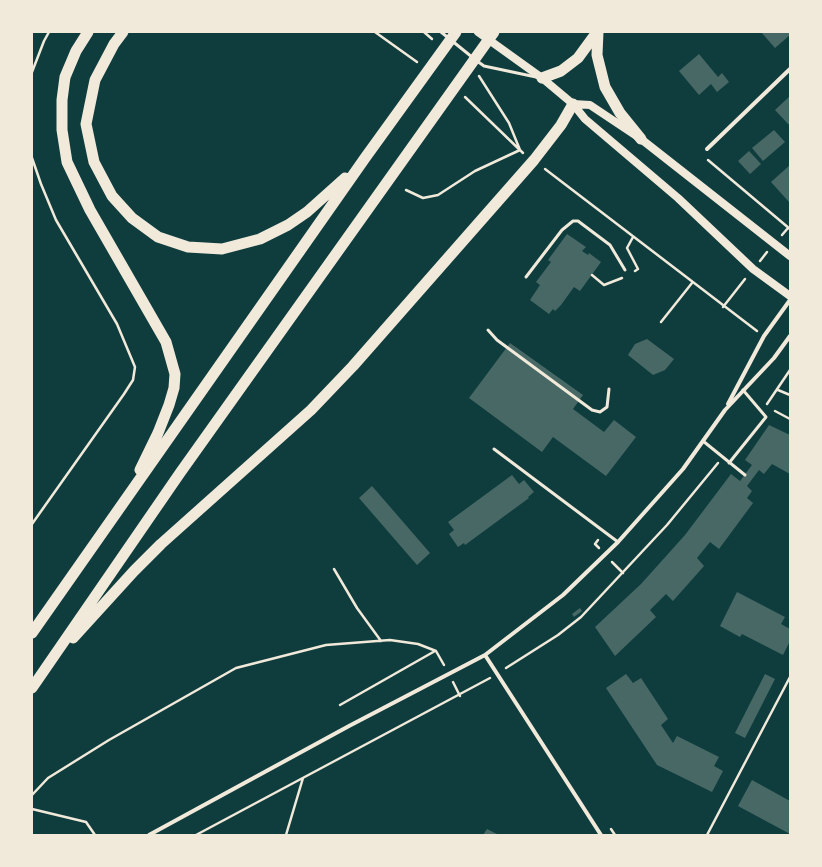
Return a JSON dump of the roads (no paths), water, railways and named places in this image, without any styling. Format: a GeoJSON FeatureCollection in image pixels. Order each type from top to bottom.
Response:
{"type":"FeatureCollection","features":[{"type":"Feature","properties":{"kind":"highway"},"geometry":{"type":"LineString","coordinates":[[88,32],[76,51],[65,77],[62,100],[62,130],[67,162],[90,210],[166,342],[174,374],[174,388],[158,433],[123,504]]}},
{"type":"Feature","properties":{"kind":"highway"},"geometry":{"type":"LineString","coordinates":[[123,32],[114,44],[95,80],[86,124],[94,162],[112,196],[132,218],[158,237],[188,247],[222,249],[260,239],[288,225],[307,212],[331,192],[365,158]]}},
{"type":"Feature","properties":{"kind":"highway"},"geometry":{"type":"LineString","coordinates":[[32,633],[365,158],[456,32]]}},
{"type":"Feature","properties":{"kind":"highway"},"geometry":{"type":"LineString","coordinates":[[32,688],[180,473],[494,32]]}},
{"type":"Feature","properties":{"kind":"highway"},"geometry":{"type":"LineString","coordinates":[[542,78],[561,71],[578,58],[597,32]]}},
{"type":"Feature","properties":{"kind":"highway"},"geometry":{"type":"LineString","coordinates":[[597,32],[598,55],[605,87],[620,113],[642,139]]}},
{"type":"Feature","properties":{"kind":"highway"},"geometry":{"type":"LineString","coordinates":[[44,670],[134,571],[274,444],[332,388],[424,286],[534,160],[561,125],[573,104]]}},
{"type":"Feature","properties":{"kind":"main road"},"geometry":{"type":"LineString","coordinates":[[478,32],[542,78],[573,104],[585,119],[678,198],[753,269],[790,296]]}},
{"type":"Feature","properties":{"kind":"main road"},"geometry":{"type":"LineString","coordinates":[[573,104],[590,105],[642,139],[790,256]]}},
{"type":"Feature","properties":{"kind":"street"},"geometry":{"type":"LineString","coordinates":[[707,149],[790,69]]}},
{"type":"Feature","properties":{"kind":"street"},"geometry":{"type":"LineString","coordinates":[[725,410],[764,336],[790,300]]}},
{"type":"Feature","properties":{"kind":"street"},"geometry":{"type":"LineString","coordinates":[[149,835],[349,726],[485,655],[563,595],[618,542],[683,469],[725,410],[774,358],[790,336]]}},
{"type":"Feature","properties":{"kind":"street"},"geometry":{"type":"LineString","coordinates":[[485,655],[601,835]]}},
{"type":"Feature","properties":{"kind":"lane"},"geometry":{"type":"LineString","coordinates":[[441,32],[484,66],[542,78]]}},
{"type":"Feature","properties":{"kind":"lane"},"geometry":{"type":"LineString","coordinates":[[526,277],[562,230],[573,221],[578,221],[610,245],[625,270]]}},
{"type":"Feature","properties":{"kind":"lane"},"geometry":{"type":"LineString","coordinates":[[488,330],[497,340],[592,410],[600,412],[607,407],[609,389]]}},
{"type":"Feature","properties":{"kind":"lane"},"geometry":{"type":"LineString","coordinates":[[730,463],[766,417],[743,390]]}},
{"type":"Feature","properties":{"kind":"lane"},"geometry":{"type":"LineString","coordinates":[[703,441],[745,474]]}},
{"type":"Feature","properties":{"kind":"lane"},"geometry":{"type":"LineString","coordinates":[[494,449],[618,542]]}}]}
